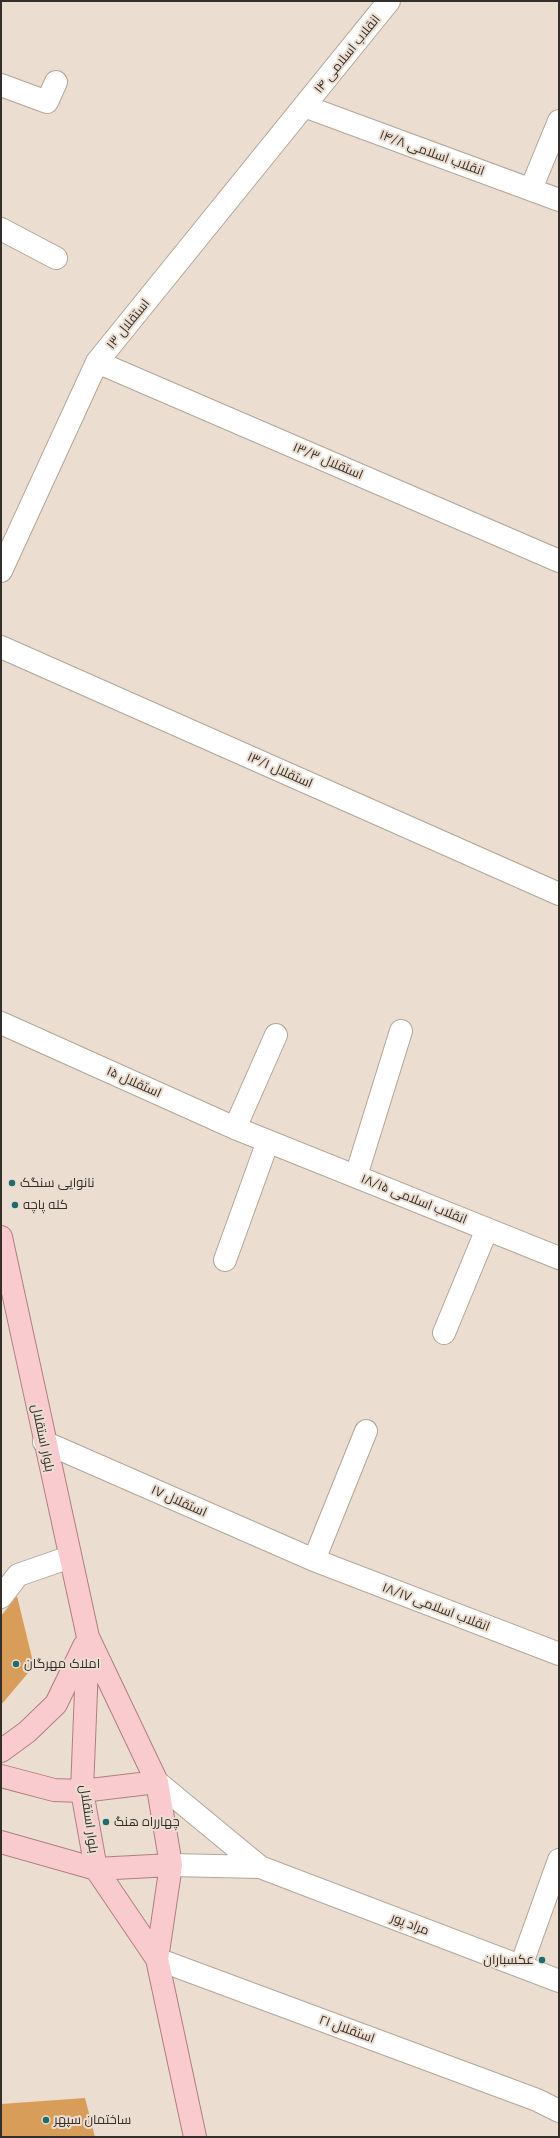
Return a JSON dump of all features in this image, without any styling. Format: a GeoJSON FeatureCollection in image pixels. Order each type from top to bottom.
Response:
{"type":"FeatureCollection","features":[{"type":"Feature","properties":{"kind":"main road","name":"بلوار استقلال"},"geometry":{"type":"LineString","coordinates":[[1,1237],[44,1442],[88,1637],[157,1782],[171,1865],[157,1958],[195,2137]]}},
{"type":"Feature","properties":{"kind":"main road","name":"بلوار استقلال"},"geometry":{"type":"LineString","coordinates":[[88,1637],[82,1791],[96,1868],[157,1958]]}},
{"type":"Feature","properties":{"kind":"main road"},"geometry":{"type":"LineString","coordinates":[[1,1751],[27,1732],[56,1704],[88,1637]]}},
{"type":"Feature","properties":{"kind":"main road"},"geometry":{"type":"LineString","coordinates":[[1,1776],[54,1790],[82,1791],[157,1782]]}},
{"type":"Feature","properties":{"kind":"main road"},"geometry":{"type":"LineString","coordinates":[[1,1842],[96,1868],[171,1865]]}},
{"type":"Feature","properties":{"kind":"street","name":"۱۴ انقلاب اسلامی"},"geometry":{"type":"LineString","coordinates":[[304,106],[390,1]]}},
{"type":"Feature","properties":{"kind":"street"},"geometry":{"type":"LineString","coordinates":[[1,84],[47,102],[56,82]]}},
{"type":"Feature","properties":{"kind":"street","name":"۱۴/۸ انقلاب اسلامی"},"geometry":{"type":"LineString","coordinates":[[304,106],[559,200]]}},
{"type":"Feature","properties":{"kind":"street","name":"۱۳ استقلال"},"geometry":{"type":"LineString","coordinates":[[1,571],[97,362],[304,106]]}},
{"type":"Feature","properties":{"kind":"street"},"geometry":{"type":"LineString","coordinates":[[531,189],[559,121]]}},
{"type":"Feature","properties":{"kind":"street"},"geometry":{"type":"LineString","coordinates":[[1,230],[56,258]]}},
{"type":"Feature","properties":{"kind":"street","name":"۱۳/۳ استقلال"},"geometry":{"type":"LineString","coordinates":[[97,362],[559,561]]}},
{"type":"Feature","properties":{"kind":"street","name":"۱۳/۱ استقلال"},"geometry":{"type":"LineString","coordinates":[[1,647],[559,894]]}},
{"type":"Feature","properties":{"kind":"street","name":"۱۵ استقلال"},"geometry":{"type":"LineString","coordinates":[[1,1023],[235,1128],[268,1141]]}},
{"type":"Feature","properties":{"kind":"street"},"geometry":{"type":"LineString","coordinates":[[356,1176],[401,1031]]}},
{"type":"Feature","properties":{"kind":"street"},"geometry":{"type":"LineString","coordinates":[[235,1128],[276,1035]]}},
{"type":"Feature","properties":{"kind":"street"},"geometry":{"type":"LineString","coordinates":[[225,1260],[268,1141]]}},
{"type":"Feature","properties":{"kind":"street","name":"۱۸/۱۵ انقلاب اسلامی"},"geometry":{"type":"LineString","coordinates":[[268,1141],[559,1258]]}},
{"type":"Feature","properties":{"kind":"street"},"geometry":{"type":"LineString","coordinates":[[444,1333],[487,1229]]}},
{"type":"Feature","properties":{"kind":"street"},"geometry":{"type":"LineString","coordinates":[[314,1560],[366,1431]]}},
{"type":"Feature","properties":{"kind":"street","name":"۱۷ استقلال"},"geometry":{"type":"LineString","coordinates":[[44,1442],[314,1560]]}},
{"type":"Feature","properties":{"kind":"street"},"geometry":{"type":"LineString","coordinates":[[1,1597],[18,1575],[70,1557]]}},
{"type":"Feature","properties":{"kind":"street","name":"۱۸/۱۷ انقلاب اسلامی"},"geometry":{"type":"LineString","coordinates":[[314,1560],[559,1654]]}},
{"type":"Feature","properties":{"kind":"street","name":"مراد پور"},"geometry":{"type":"LineString","coordinates":[[157,1782],[260,1867],[559,1981]]}},
{"type":"Feature","properties":{"kind":"street"},"geometry":{"type":"LineString","coordinates":[[521,1966],[559,1860]]}},
{"type":"Feature","properties":{"kind":"street","name":"مراد پور"},"geometry":{"type":"LineString","coordinates":[[171,1865],[260,1867]]}},
{"type":"Feature","properties":{"kind":"street","name":"۲۱ استقلال"},"geometry":{"type":"LineString","coordinates":[[157,1958],[537,2100],[559,2111]]}},
{"type":"Feature","properties":{"kind":"building"},"geometry":{"type":"Polygon","coordinates":[[[17,1596],[34,1666],[1,1705],[1,1616],[17,1596]]]}},
{"type":"Feature","properties":{"kind":"building","name":"ساختمان سپهر"},"geometry":{"type":"Polygon","coordinates":[[[85,2098],[95,2137],[1,2137],[1,2104],[85,2098]]]}},
{"type":"Feature","properties":{"kind":"place","name":"نانوایی سنگک"},"geometry":{"type":"Point","coordinates":[12,1183]}},
{"type":"Feature","properties":{"kind":"place","name":"کله پاچه"},"geometry":{"type":"Point","coordinates":[15,1205]}},
{"type":"Feature","properties":{"kind":"place","name":"املاک مهرگان"},"geometry":{"type":"Point","coordinates":[16,1664]}},
{"type":"Feature","properties":{"kind":"place","name":"چهارراه هنگ"},"geometry":{"type":"Point","coordinates":[106,1822]}},
{"type":"Feature","properties":{"kind":"place","name":"عکسباران"},"geometry":{"type":"Point","coordinates":[542,1960]}},
{"type":"Feature","properties":{"kind":"place","name":"ساختمان سپهر"},"geometry":{"type":"Point","coordinates":[46,2120]}}]}
